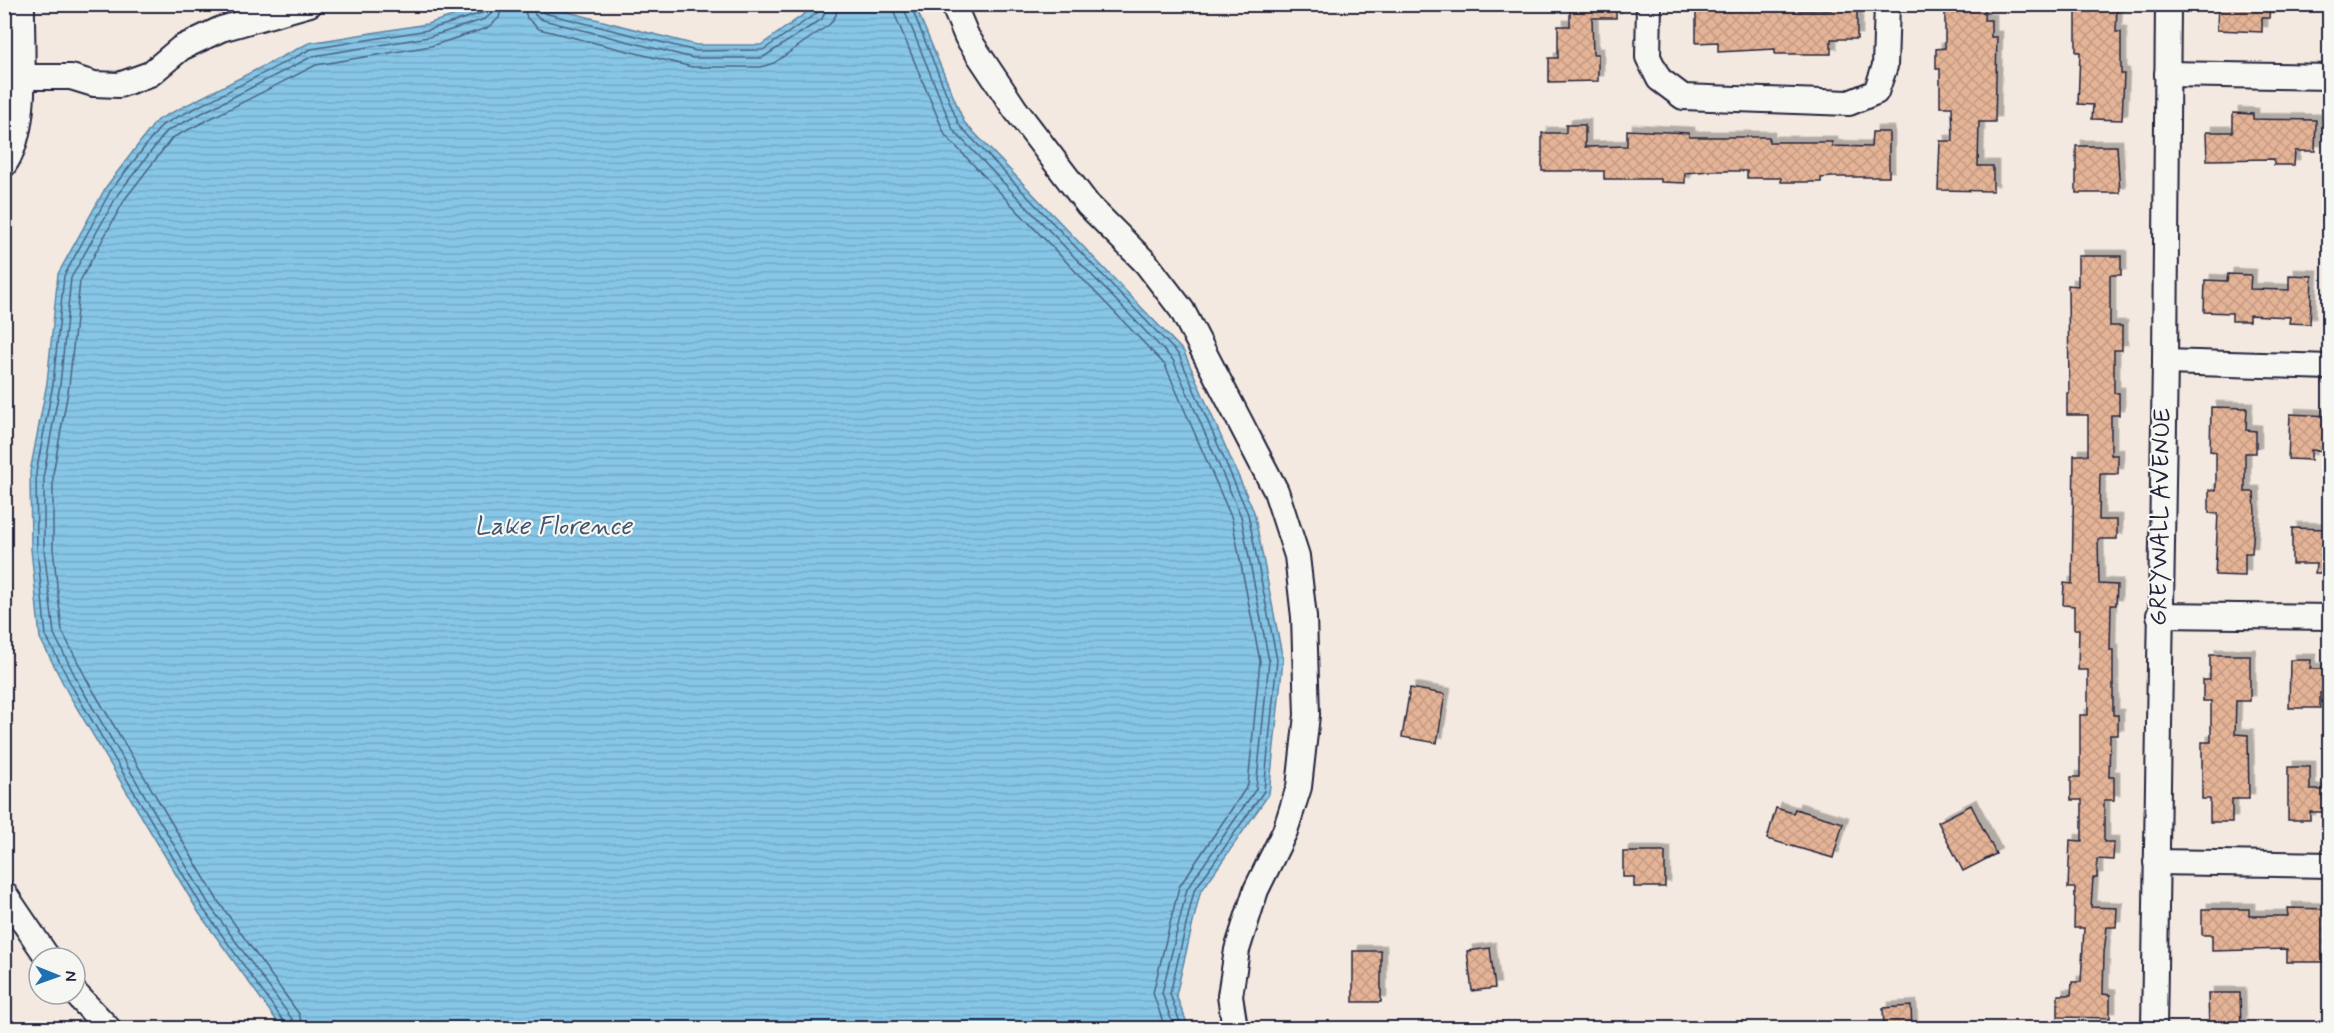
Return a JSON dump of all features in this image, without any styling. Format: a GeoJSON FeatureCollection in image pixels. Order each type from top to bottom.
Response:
{"type":"FeatureCollection","features":[{"type":"Feature","properties":{"kind":"street"},"geometry":{"type":"LineString","coordinates":[[4,165],[12,154],[19,126],[22,4]]}},
{"type":"Feature","properties":{"kind":"street"},"geometry":{"type":"LineString","coordinates":[[21,77],[71,77],[94,84],[119,85],[150,74],[181,48],[221,29],[310,4]]}},
{"type":"Feature","properties":{"kind":"street"},"geometry":{"type":"LineString","coordinates":[[953,4],[967,37],[1015,109],[1088,205],[1146,264],[1182,310],[1276,491],[1297,556],[1304,617],[1307,715],[1299,787],[1285,831],[1256,890],[1237,950],[1230,996],[1235,1029]]}},
{"type":"Feature","properties":{"kind":"street"},"geometry":{"type":"LineString","coordinates":[[1649,4],[1648,57],[1659,79],[1683,97],[1849,103],[1876,92],[1885,66],[1887,4]]}},
{"type":"Feature","properties":{"kind":"street","name":"GREYWALL AVENUE"},"geometry":{"type":"LineString","coordinates":[[2154,1029],[2159,615],[2165,362],[2168,4]]}},
{"type":"Feature","properties":{"kind":"street"},"geometry":{"type":"LineString","coordinates":[[2167,74],[2330,77]]}},
{"type":"Feature","properties":{"kind":"street"},"geometry":{"type":"LineString","coordinates":[[2165,362],[2330,367]]}},
{"type":"Feature","properties":{"kind":"street"},"geometry":{"type":"LineString","coordinates":[[2159,615],[2330,617]]}},
{"type":"Feature","properties":{"kind":"street"},"geometry":{"type":"LineString","coordinates":[[2156,862],[2330,865]]}},
{"type":"Feature","properties":{"kind":"street"},"geometry":{"type":"LineString","coordinates":[[4,893],[40,946]]}},
{"type":"Feature","properties":{"kind":"street"},"geometry":{"type":"LineString","coordinates":[[87,1006],[108,1029]]}},
{"type":"Feature","properties":{"kind":"water","name":"Lake Florence"},"geometry":{"type":"Polygon","coordinates":[[[537,4],[696,45],[761,45],[817,5],[915,5],[964,122],[1184,352],[1254,512],[1283,660],[1269,794],[1200,893],[1176,995],[1189,1028],[282,1028],[199,913],[68,693],[40,638],[31,549],[30,472],[47,383],[58,274],[106,187],[157,120],[309,43],[427,24],[488,5],[537,4]]]}},
{"type":"Feature","properties":{"kind":"building"},"geometry":{"type":"Polygon","coordinates":[[[1570,4],[1616,4],[1616,18],[1592,18],[1593,54],[1598,54],[1598,81],[1549,82],[1549,58],[1558,58],[1558,26],[1570,26],[1570,4]]]}},
{"type":"Feature","properties":{"kind":"building"},"geometry":{"type":"Polygon","coordinates":[[[1800,4],[1799,10],[1831,10],[1831,5],[1857,5],[1857,39],[1831,39],[1831,54],[1775,54],[1775,49],[1718,52],[1718,42],[1696,43],[1696,6],[1800,4]]]}},
{"type":"Feature","properties":{"kind":"building"},"geometry":{"type":"Polygon","coordinates":[[[1945,4],[1985,4],[1984,20],[1991,20],[1991,37],[1997,37],[1995,122],[1979,122],[1978,166],[1993,166],[1993,191],[1938,190],[1940,141],[1953,141],[1952,107],[1940,107],[1940,69],[1936,69],[1936,49],[1945,48],[1945,4]]]}},
{"type":"Feature","properties":{"kind":"building"},"geometry":{"type":"Polygon","coordinates":[[[2218,4],[2270,4],[2269,18],[2262,18],[2262,32],[2217,30],[2218,4]]]}},
{"type":"Feature","properties":{"kind":"building"},"geometry":{"type":"Polygon","coordinates":[[[2076,6],[2117,6],[2116,32],[2121,32],[2121,74],[2124,74],[2122,120],[2092,119],[2093,105],[2078,104],[2080,52],[2076,52],[2076,6]]]}},
{"type":"Feature","properties":{"kind":"building"},"geometry":{"type":"Polygon","coordinates":[[[2233,113],[2253,114],[2253,119],[2316,120],[2315,151],[2295,151],[2294,165],[2274,165],[2274,159],[2207,160],[2206,132],[2233,132],[2233,113]]]}},
{"type":"Feature","properties":{"kind":"building"},"geometry":{"type":"Polygon","coordinates":[[[1566,125],[1585,125],[1585,147],[1627,146],[1627,130],[1689,133],[1689,137],[1769,137],[1769,142],[1832,142],[1832,146],[1871,147],[1872,132],[1889,132],[1889,177],[1832,177],[1821,178],[1821,182],[1781,182],[1781,178],[1747,178],[1747,171],[1710,171],[1685,173],[1685,183],[1661,182],[1661,179],[1604,179],[1604,171],[1542,171],[1542,133],[1566,133],[1566,125]]]}},
{"type":"Feature","properties":{"kind":"building"},"geometry":{"type":"Polygon","coordinates":[[[2076,146],[2117,146],[2120,193],[2076,193],[2076,146]]]}},
{"type":"Feature","properties":{"kind":"building"},"geometry":{"type":"Polygon","coordinates":[[[2078,256],[2121,256],[2121,275],[2110,275],[2110,326],[2122,326],[2122,350],[2114,350],[2114,393],[2119,393],[2119,415],[2111,415],[2111,455],[2118,455],[2118,474],[2100,474],[2099,520],[2117,520],[2117,539],[2098,539],[2099,584],[2117,585],[2116,605],[2111,605],[2110,650],[2113,650],[2113,715],[2118,715],[2118,735],[2110,735],[2109,777],[2114,777],[2114,800],[2104,800],[2104,842],[2114,842],[2113,860],[2097,859],[2097,878],[2093,878],[2091,907],[2117,908],[2116,927],[2107,927],[2104,953],[2103,994],[2110,995],[2110,1018],[2058,1017],[2058,995],[2071,995],[2072,982],[2081,982],[2084,928],[2074,928],[2075,888],[2068,888],[2070,840],[2082,841],[2082,800],[2071,800],[2071,777],[2080,777],[2080,715],[2088,715],[2088,670],[2078,670],[2079,629],[2074,629],[2074,606],[2063,605],[2064,583],[2072,584],[2074,455],[2088,455],[2088,415],[2067,415],[2067,393],[2069,393],[2068,285],[2078,286],[2078,256]]]}},
{"type":"Feature","properties":{"kind":"building"},"geometry":{"type":"Polygon","coordinates":[[[2228,274],[2251,275],[2250,289],[2289,290],[2289,275],[2312,276],[2310,324],[2289,323],[2290,317],[2249,315],[2249,321],[2232,321],[2232,313],[2204,312],[2205,280],[2227,281],[2228,274]]]}},
{"type":"Feature","properties":{"kind":"building"},"geometry":{"type":"Polygon","coordinates":[[[2211,407],[2247,408],[2246,430],[2256,431],[2256,453],[2245,453],[2245,492],[2254,492],[2255,513],[2252,553],[2245,553],[2245,576],[2215,575],[2218,513],[2209,513],[2209,490],[2216,490],[2216,452],[2210,451],[2211,407]]]}},
{"type":"Feature","properties":{"kind":"building"},"geometry":{"type":"Polygon","coordinates":[[[2290,414],[2330,416],[2330,451],[2311,450],[2311,460],[2288,459],[2290,414]]]}},
{"type":"Feature","properties":{"kind":"building"},"geometry":{"type":"Polygon","coordinates":[[[2292,528],[2330,529],[2330,573],[2315,573],[2316,564],[2292,564],[2292,528]]]}},
{"type":"Feature","properties":{"kind":"building"},"geometry":{"type":"Polygon","coordinates":[[[2210,655],[2250,655],[2250,701],[2236,701],[2235,734],[2248,735],[2249,799],[2232,799],[2232,822],[2210,822],[2210,799],[2202,799],[2202,742],[2211,742],[2211,701],[2203,701],[2203,680],[2210,680],[2210,655]]]}},
{"type":"Feature","properties":{"kind":"building"},"geometry":{"type":"Polygon","coordinates":[[[2290,660],[2311,660],[2310,669],[2330,669],[2330,693],[2320,693],[2320,708],[2289,708],[2290,660]]]}},
{"type":"Feature","properties":{"kind":"building"},"geometry":{"type":"Polygon","coordinates":[[[1410,688],[1445,694],[1437,743],[1402,737],[1410,688]]]}},
{"type":"Feature","properties":{"kind":"building"},"geometry":{"type":"Polygon","coordinates":[[[2288,767],[2310,767],[2310,790],[2330,790],[2330,812],[2310,812],[2310,820],[2288,820],[2288,767]]]}},
{"type":"Feature","properties":{"kind":"building"},"geometry":{"type":"Polygon","coordinates":[[[1971,805],[1996,854],[1963,871],[1938,822],[1971,805]]]}},
{"type":"Feature","properties":{"kind":"building"},"geometry":{"type":"Polygon","coordinates":[[[1776,808],[1793,813],[1795,809],[1843,823],[1833,858],[1767,839],[1776,808]]]}},
{"type":"Feature","properties":{"kind":"building"},"geometry":{"type":"Polygon","coordinates":[[[1623,852],[1665,852],[1665,887],[1634,887],[1634,877],[1623,877],[1623,852]]]}},
{"type":"Feature","properties":{"kind":"building"},"geometry":{"type":"Polygon","coordinates":[[[2287,908],[2330,909],[2330,962],[2287,962],[2287,949],[2212,951],[2212,935],[2202,935],[2202,909],[2249,909],[2249,916],[2288,916],[2287,908]]]}},
{"type":"Feature","properties":{"kind":"building"},"geometry":{"type":"Polygon","coordinates":[[[1490,948],[1495,988],[1472,991],[1467,951],[1490,948]]]}},
{"type":"Feature","properties":{"kind":"building"},"geometry":{"type":"Polygon","coordinates":[[[1353,951],[1381,951],[1381,1002],[1353,1002],[1353,951]]]}},
{"type":"Feature","properties":{"kind":"building"},"geometry":{"type":"Polygon","coordinates":[[[2208,993],[2240,993],[2241,1029],[2209,1029],[2208,993]]]}},
{"type":"Feature","properties":{"kind":"building"},"geometry":{"type":"Polygon","coordinates":[[[1911,1006],[1912,1029],[1884,1029],[1883,1008],[1911,1006]]]}}]}
